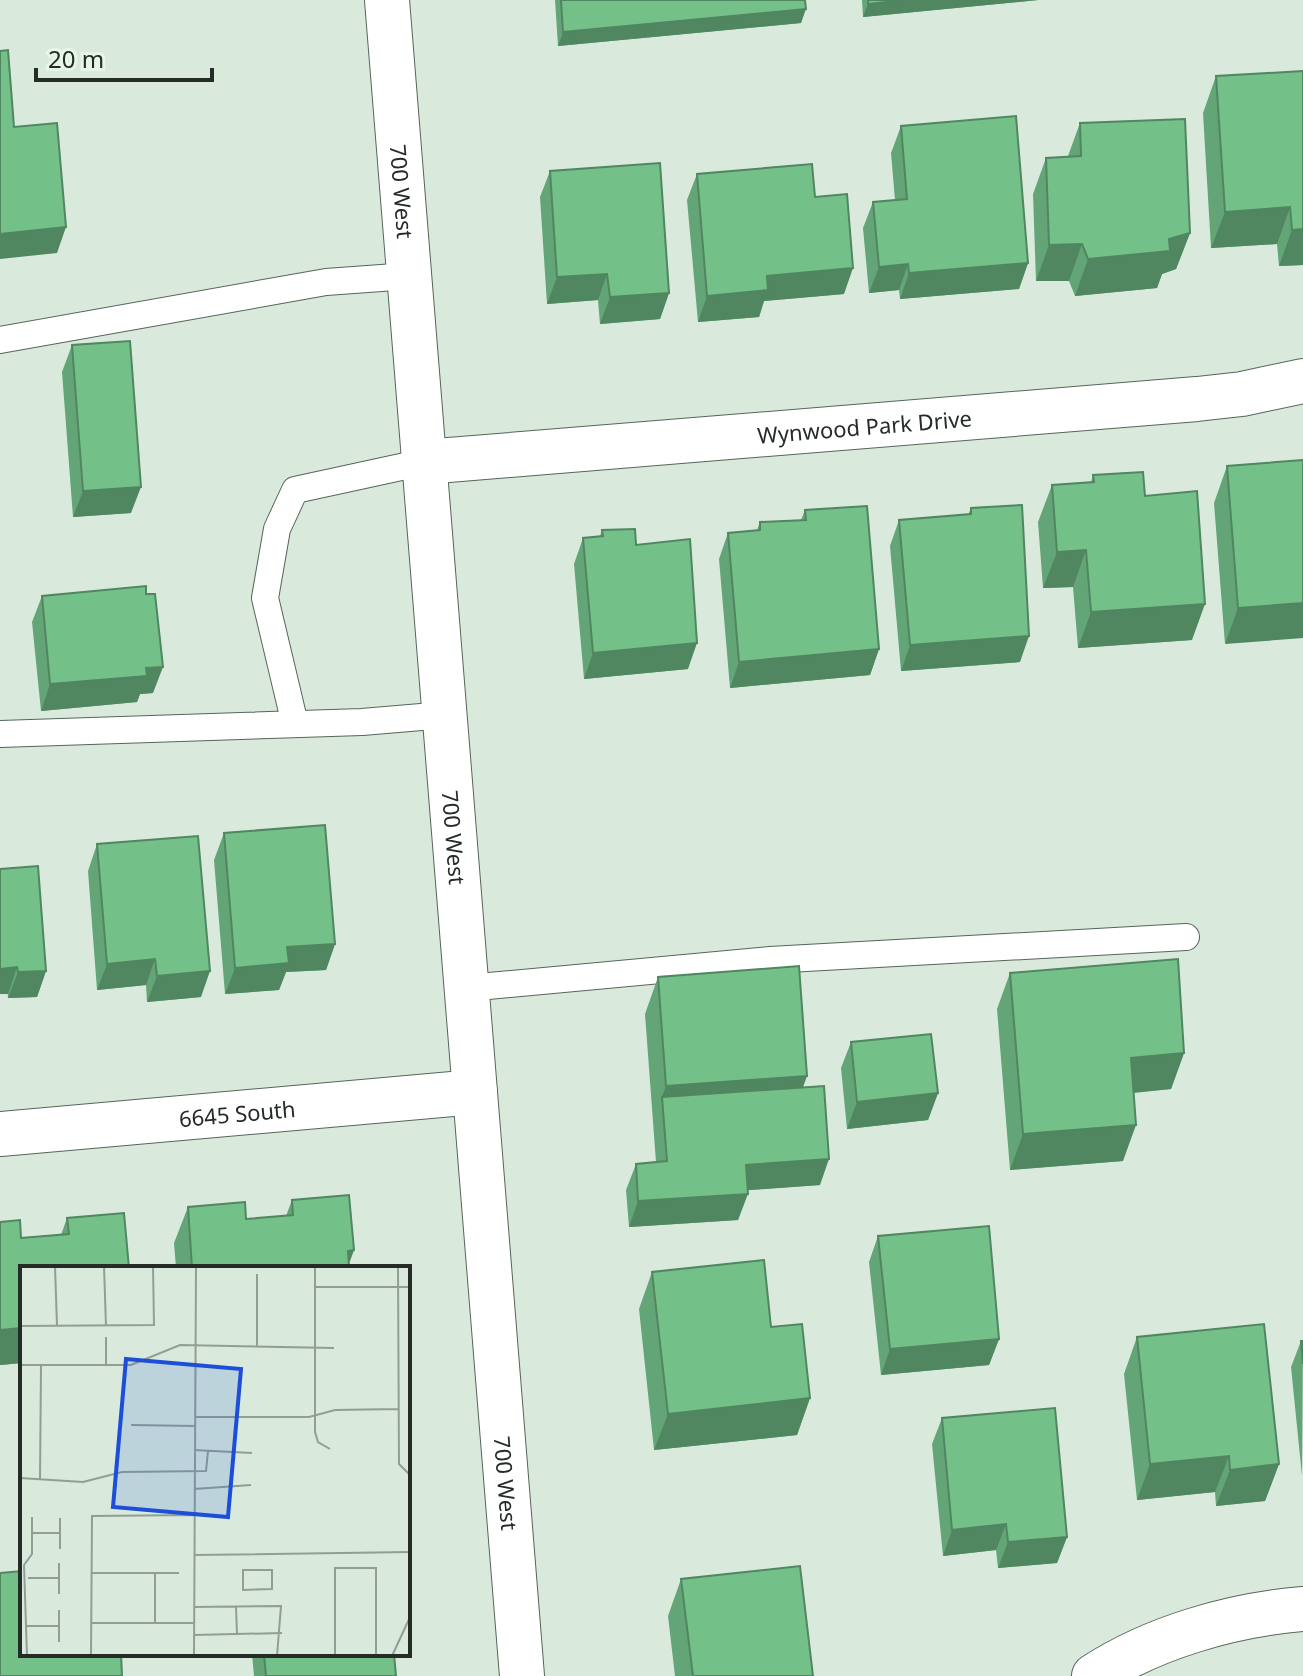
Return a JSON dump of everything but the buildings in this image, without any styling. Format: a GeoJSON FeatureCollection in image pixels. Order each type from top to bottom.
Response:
{"type":"FeatureCollection","features":[{"type":"Feature","properties":{"kind":"main road","name":"700 West"},"geometry":{"type":"LineString","coordinates":[[387,0],[522,1676]]}},
{"type":"Feature","properties":{"kind":"main road","name":"Wynwood Park Drive"},"geometry":{"type":"LineString","coordinates":[[424,462],[1197,399],[1242,394],[1303,381]]}},
{"type":"Feature","properties":{"kind":"main road","name":"6645 South"},"geometry":{"type":"LineString","coordinates":[[0,1134],[475,1092]]}},
{"type":"Feature","properties":{"kind":"main road"},"geometry":{"type":"LineString","coordinates":[[1094,1676],[1153,1646],[1203,1628],[1303,1609]]}},
{"type":"Feature","properties":{"kind":"lane"},"geometry":{"type":"LineString","coordinates":[[0,340],[326,282],[409,276]]}},
{"type":"Feature","properties":{"kind":"lane"},"geometry":{"type":"LineString","coordinates":[[295,724],[265,598],[277,529],[295,490],[424,462]]}},
{"type":"Feature","properties":{"kind":"lane"},"geometry":{"type":"LineString","coordinates":[[0,734],[362,722],[445,715]]}},
{"type":"Feature","properties":{"kind":"lane"},"geometry":{"type":"LineString","coordinates":[[467,988],[770,960],[1186,937]]}}]}
